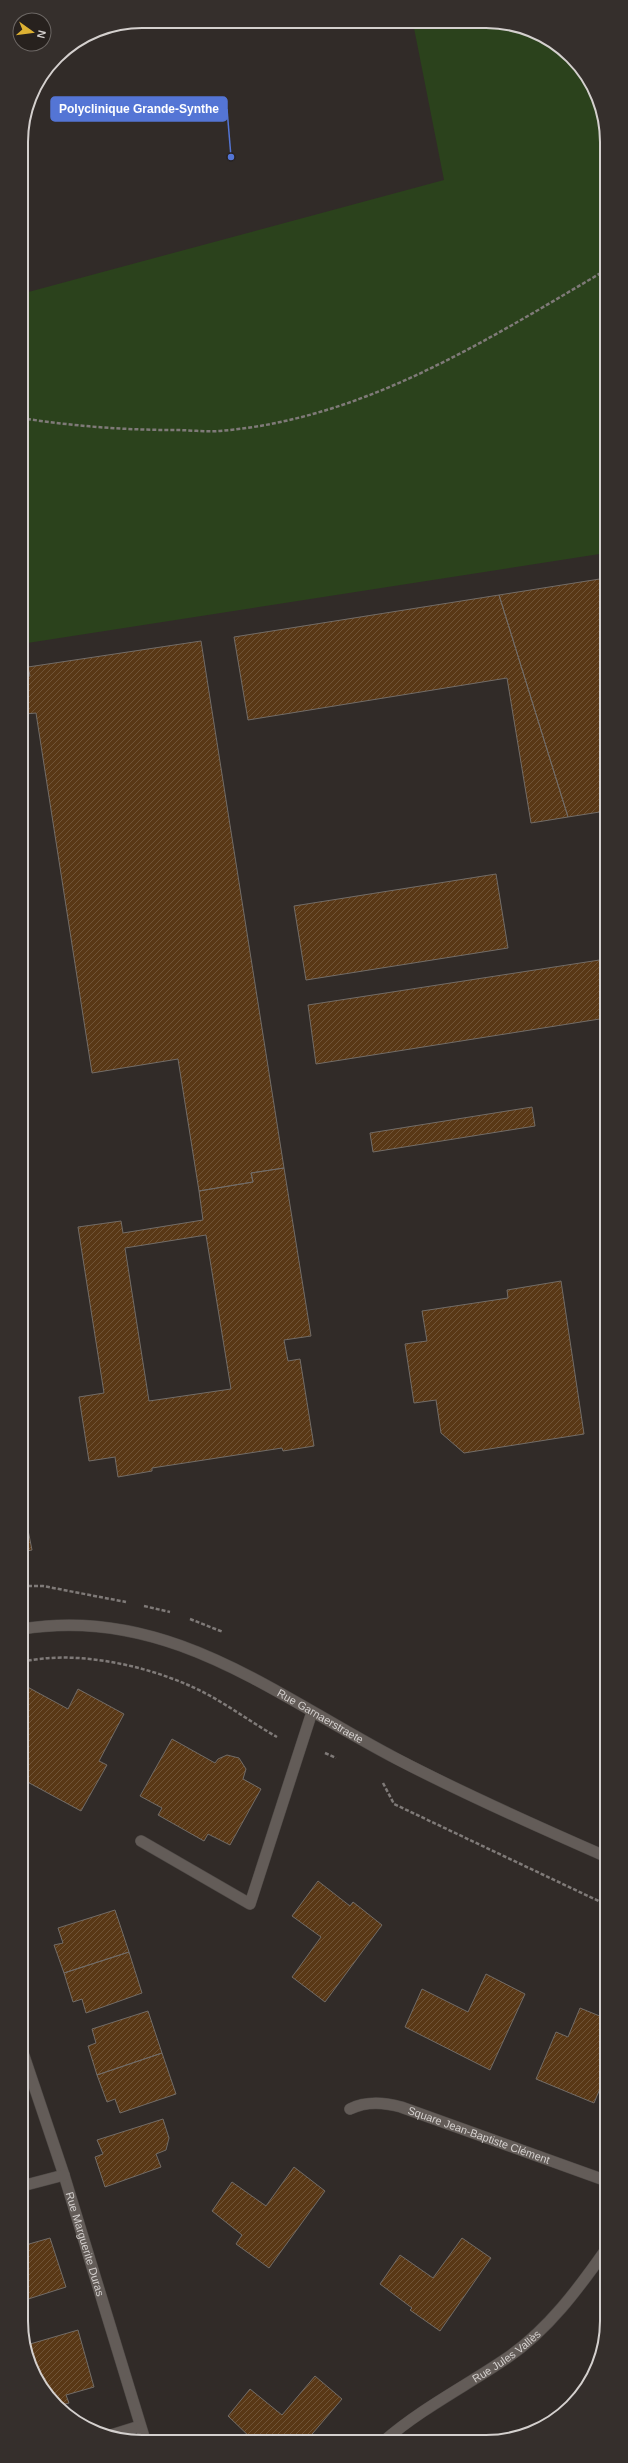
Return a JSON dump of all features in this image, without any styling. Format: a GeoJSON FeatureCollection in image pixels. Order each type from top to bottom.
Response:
{"type":"FeatureCollection","features":[{"type":"Feature","properties":{"kind":"street","name":"Rue Garnaerstraete"},"geometry":{"type":"LineString","coordinates":[[28,1628],[63,1624],[88,1625],[161,1638],[212,1657],[397,1759],[600,1854]]}},
{"type":"Feature","properties":{"kind":"street"},"geometry":{"type":"LineString","coordinates":[[141,1841],[250,1904],[312,1712]]}},
{"type":"Feature","properties":{"kind":"street","name":"Rue Marguerite Duras"},"geometry":{"type":"LineString","coordinates":[[28,2068],[64,2175],[143,2435]]}},
{"type":"Feature","properties":{"kind":"street","name":"Square Jean-Baptiste Clément"},"geometry":{"type":"LineString","coordinates":[[350,2109],[357,2105],[373,2103],[401,2107],[600,2178]]}},
{"type":"Feature","properties":{"kind":"street"},"geometry":{"type":"LineString","coordinates":[[28,2184],[64,2175]]}},
{"type":"Feature","properties":{"kind":"street","name":"Rue Jules Vallès"},"geometry":{"type":"LineString","coordinates":[[390,2435],[415,2416],[508,2358],[526,2343],[572,2295],[600,2257]]}},
{"type":"Feature","properties":{"kind":"street"},"geometry":{"type":"LineString","coordinates":[[119,2433],[140,2426]]}},
{"type":"Feature","properties":{"kind":"path"},"geometry":{"type":"LineString","coordinates":[[28,419],[118,430],[220,431],[272,422],[338,407],[407,381],[468,352],[600,274]]}},
{"type":"Feature","properties":{"kind":"path"},"geometry":{"type":"LineString","coordinates":[[28,1661],[48,1658],[94,1660],[145,1669],[188,1685],[206,1694],[300,1749],[312,1753],[320,1751],[340,1760]]}},
{"type":"Feature","properties":{"kind":"path"},"geometry":{"type":"LineString","coordinates":[[397,1759],[382,1781],[394,1804],[600,1902]]}},
{"type":"Feature","properties":{"kind":"green space"},"geometry":{"type":"Polygon","coordinates":[[[414,28],[486,28],[508,30],[522,34],[543,43],[555,52],[581,79],[596,113],[600,142],[600,554],[28,643],[28,292],[444,180],[414,28]]]}},
{"type":"Feature","properties":{"kind":"building"},"geometry":{"type":"Polygon","coordinates":[[[600,579],[600,812],[568,817],[499,595],[600,579]]]}},
{"type":"Feature","properties":{"kind":"building"},"geometry":{"type":"Polygon","coordinates":[[[499,595],[568,817],[531,823],[507,678],[248,720],[234,637],[499,595]]]}},
{"type":"Feature","properties":{"kind":"building"},"geometry":{"type":"Polygon","coordinates":[[[201,641],[284,1168],[251,1173],[253,1182],[199,1191],[178,1059],[92,1073],[36,713],[28,714],[28,676],[30,676],[28,667],[201,641]]]}},
{"type":"Feature","properties":{"kind":"building"},"geometry":{"type":"Polygon","coordinates":[[[496,874],[508,948],[306,980],[294,906],[496,874]]]}},
{"type":"Feature","properties":{"kind":"building"},"geometry":{"type":"Polygon","coordinates":[[[600,960],[600,1019],[316,1064],[308,1005],[600,960]]]}},
{"type":"Feature","properties":{"kind":"building"},"geometry":{"type":"Polygon","coordinates":[[[532,1107],[535,1126],[373,1152],[370,1133],[532,1107]]]}},
{"type":"Feature","properties":{"kind":"building"},"geometry":{"type":"Polygon","coordinates":[[[284,1168],[311,1336],[284,1340],[288,1361],[300,1359],[314,1446],[283,1451],[282,1448],[152,1468],[152,1471],[118,1477],[115,1457],[89,1461],[79,1397],[104,1393],[78,1227],[121,1221],[123,1233],[203,1220],[199,1191],[253,1182],[251,1173],[284,1168]],[[206,1235],[125,1248],[149,1401],[231,1389],[206,1235]]]}},
{"type":"Feature","properties":{"kind":"building"},"geometry":{"type":"Polygon","coordinates":[[[561,1281],[584,1434],[464,1453],[441,1433],[436,1400],[414,1403],[405,1344],[427,1341],[422,1311],[508,1298],[507,1290],[561,1281]]]}},
{"type":"Feature","properties":{"kind":"building"},"geometry":{"type":"Polygon","coordinates":[[[28,1530],[32,1550],[28,1551],[28,1530]]]}},
{"type":"Feature","properties":{"kind":"building"},"geometry":{"type":"Polygon","coordinates":[[[28,1687],[68,1709],[78,1689],[124,1714],[99,1761],[107,1765],[81,1811],[28,1782],[28,1687]]]}},
{"type":"Feature","properties":{"kind":"building"},"geometry":{"type":"Polygon","coordinates":[[[172,1739],[215,1763],[218,1759],[227,1755],[239,1758],[246,1769],[243,1779],[261,1789],[230,1845],[208,1834],[204,1841],[158,1815],[162,1808],[140,1796],[172,1739]]]}},
{"type":"Feature","properties":{"kind":"building"},"geometry":{"type":"Polygon","coordinates":[[[318,1881],[350,1906],[353,1902],[382,1925],[325,2002],[292,1977],[321,1937],[292,1916],[318,1881]]]}},
{"type":"Feature","properties":{"kind":"building"},"geometry":{"type":"Polygon","coordinates":[[[115,1910],[129,1952],[64,1973],[54,1945],[63,1943],[58,1928],[115,1910]]]}},
{"type":"Feature","properties":{"kind":"building"},"geometry":{"type":"Polygon","coordinates":[[[129,1952],[142,1993],[86,2013],[82,1999],[73,2002],[64,1973],[129,1952]]]}},
{"type":"Feature","properties":{"kind":"building"},"geometry":{"type":"Polygon","coordinates":[[[486,1974],[525,1994],[490,2070],[405,2027],[422,1989],[468,2012],[486,1974]]]}},
{"type":"Feature","properties":{"kind":"building"},"geometry":{"type":"Polygon","coordinates":[[[580,2008],[600,2016],[600,2089],[594,2103],[536,2079],[556,2032],[568,2037],[580,2008]]]}},
{"type":"Feature","properties":{"kind":"building"},"geometry":{"type":"Polygon","coordinates":[[[148,2011],[162,2053],[97,2075],[88,2046],[96,2043],[92,2029],[148,2011]]]}},
{"type":"Feature","properties":{"kind":"building"},"geometry":{"type":"Polygon","coordinates":[[[162,2053],[176,2094],[120,2113],[115,2099],[107,2102],[97,2075],[162,2053]]]}},
{"type":"Feature","properties":{"kind":"building"},"geometry":{"type":"Polygon","coordinates":[[[163,2119],[169,2138],[166,2150],[156,2154],[161,2167],[105,2187],[95,2157],[103,2154],[97,2140],[163,2119]]]}},
{"type":"Feature","properties":{"kind":"building"},"geometry":{"type":"Polygon","coordinates":[[[294,2167],[325,2191],[269,2268],[236,2244],[242,2235],[212,2211],[232,2182],[266,2206],[294,2167]]]}},
{"type":"Feature","properties":{"kind":"building"},"geometry":{"type":"Polygon","coordinates":[[[50,2238],[66,2287],[28,2299],[28,2244],[50,2238]]]}},
{"type":"Feature","properties":{"kind":"building"},"geometry":{"type":"Polygon","coordinates":[[[462,2238],[491,2258],[440,2331],[410,2310],[412,2308],[380,2284],[400,2255],[433,2278],[462,2238]]]}},
{"type":"Feature","properties":{"kind":"building"},"geometry":{"type":"Polygon","coordinates":[[[78,2330],[94,2387],[66,2395],[69,2403],[64,2404],[47,2384],[37,2364],[31,2344],[78,2330]]]}},
{"type":"Feature","properties":{"kind":"building"},"geometry":{"type":"Polygon","coordinates":[[[315,2376],[342,2399],[311,2435],[248,2435],[228,2416],[250,2389],[282,2415],[315,2376]]]}},
{"type":"Feature","properties":{"kind":"place","name":"Polyclinique Grande-Synthe"},"geometry":{"type":"Point","coordinates":[231,157]}}]}
